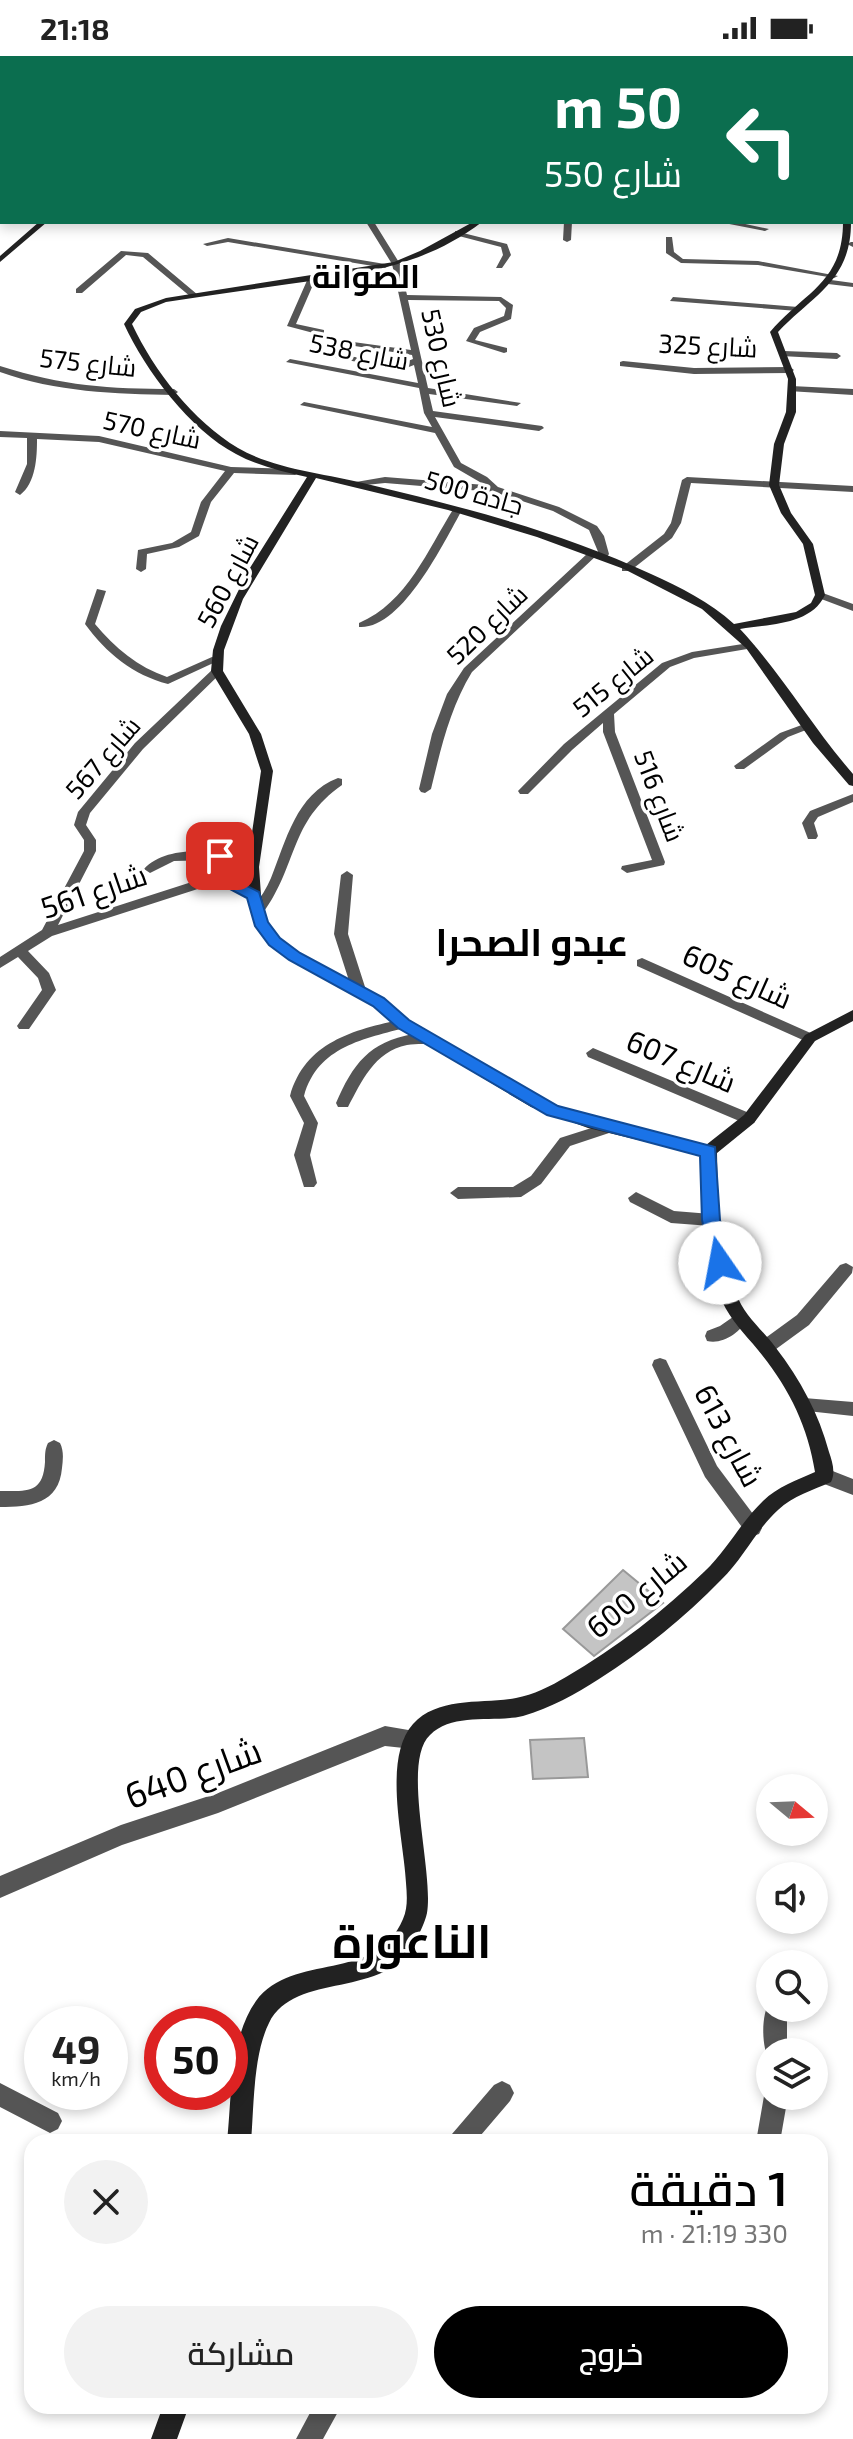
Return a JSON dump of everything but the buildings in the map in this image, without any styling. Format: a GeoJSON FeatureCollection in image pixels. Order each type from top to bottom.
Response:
{"type":"FeatureCollection","features":[{"type":"Feature","properties":{"kind":"main road"},"geometry":{"type":"LineString","coordinates":[[0,260],[41,224]]}},
{"type":"Feature","properties":{"kind":"main road"},"geometry":{"type":"LineString","coordinates":[[194,295],[390,265],[474,224]]}},
{"type":"Feature","properties":{"kind":"main road"},"geometry":{"type":"LineString","coordinates":[[734,627],[799,615],[815,605],[820,595],[808,544],[786,513],[774,485],[779,444],[790,417],[791,389],[790,370],[774,332],[832,279],[851,240]]}},
{"type":"Feature","properties":{"kind":"main road","name":"جادة 500"},"geometry":{"type":"LineString","coordinates":[[194,295],[144,307],[128,320],[130,331],[174,392],[217,439],[251,457],[295,472],[359,484],[492,519],[597,556],[695,601],[734,627],[853,782]]}},
{"type":"Feature","properties":{"kind":"main road","name":"شارع 560"},"geometry":{"type":"LineString","coordinates":[[256,902],[253,867],[267,771],[255,734],[217,665],[230,617],[313,475]]}},
{"type":"Feature","properties":{"kind":"main road"},"geometry":{"type":"LineString","coordinates":[[256,902],[265,931],[280,946],[359,990],[403,1024],[536,1103],[607,1128],[709,1151]]}},
{"type":"Feature","properties":{"kind":"main road"},"geometry":{"type":"LineString","coordinates":[[709,1151],[749,1119],[810,1038],[853,1015]]}},
{"type":"Feature","properties":{"kind":"main road"},"geometry":{"type":"LineString","coordinates":[[709,1151],[711,1220],[730,1297],[740,1319],[766,1347],[804,1405],[821,1442],[825,1476]]}},
{"type":"Feature","properties":{"kind":"main road","name":"شارع 600"},"geometry":{"type":"LineString","coordinates":[[413,1739],[431,1721],[453,1712],[517,1708],[564,1689],[633,1641],[707,1581],[726,1563],[765,1510],[789,1491],[825,1476]]}},
{"type":"Feature","properties":{"kind":"main road"},"geometry":{"type":"LineString","coordinates":[[240,2134],[254,2033],[265,2007],[292,1985],[359,1969],[389,1958],[402,1945],[416,1913],[409,1774],[413,1739]]}},
{"type":"Feature","properties":{"kind":"main road"},"geometry":{"type":"LineString","coordinates":[[164,2439],[173,2414]]}},
{"type":"Feature","properties":{"kind":"street","name":"شارع 530"},"geometry":{"type":"LineString","coordinates":[[371,224],[404,297],[429,413],[457,465],[484,479],[495,489],[556,509],[593,528],[599,536],[604,554],[597,556]]}},
{"type":"Feature","properties":{"kind":"street"},"geometry":{"type":"LineString","coordinates":[[567,240],[568,224]]}},
{"type":"Feature","properties":{"kind":"street"},"geometry":{"type":"LineString","coordinates":[[735,224],[765,229]]}},
{"type":"Feature","properties":{"kind":"street"},"geometry":{"type":"LineString","coordinates":[[458,233],[504,246],[507,255],[499,266]]}},
{"type":"Feature","properties":{"kind":"street"},"geometry":{"type":"LineString","coordinates":[[669,239],[670,253],[681,261],[758,263],[853,285]]}},
{"type":"Feature","properties":{"kind":"street"},"geometry":{"type":"LineString","coordinates":[[207,244],[228,240],[390,265]]}},
{"type":"Feature","properties":{"kind":"street"},"geometry":{"type":"LineString","coordinates":[[79,291],[124,253],[145,255],[194,295]]}},
{"type":"Feature","properties":{"kind":"street"},"geometry":{"type":"LineString","coordinates":[[312,278],[291,326],[321,332]]}},
{"type":"Feature","properties":{"kind":"street"},"geometry":{"type":"LineString","coordinates":[[404,297],[501,299],[510,307],[508,317],[477,330],[470,341],[504,350]]}},
{"type":"Feature","properties":{"kind":"street"},"geometry":{"type":"LineString","coordinates":[[673,299],[798,309]]}},
{"type":"Feature","properties":{"kind":"street"},"geometry":{"type":"LineString","coordinates":[[346,344],[415,357]]}},
{"type":"Feature","properties":{"kind":"street"},"geometry":{"type":"LineString","coordinates":[[784,354],[837,356]]}},
{"type":"Feature","properties":{"kind":"street"},"geometry":{"type":"LineString","coordinates":[[329,356],[401,367],[415,357]]}},
{"type":"Feature","properties":{"kind":"street","name":"شارع 538"},"geometry":{"type":"LineString","coordinates":[[290,362],[517,403]]}},
{"type":"Feature","properties":{"kind":"street","name":"شارع 325"},"geometry":{"type":"LineString","coordinates":[[623,364],[694,371],[790,370]]}},
{"type":"Feature","properties":{"kind":"street","name":"شارع 575"},"geometry":{"type":"LineString","coordinates":[[0,369],[22,379],[174,392]]}},
{"type":"Feature","properties":{"kind":"street"},"geometry":{"type":"LineString","coordinates":[[791,389],[853,392]]}},
{"type":"Feature","properties":{"kind":"street"},"geometry":{"type":"LineString","coordinates":[[304,405],[438,431]]}},
{"type":"Feature","properties":{"kind":"street"},"geometry":{"type":"LineString","coordinates":[[429,413],[539,428]]}},
{"type":"Feature","properties":{"kind":"street","name":"شارع 570"},"geometry":{"type":"LineString","coordinates":[[0,434],[99,439],[231,470],[295,472]]}},
{"type":"Feature","properties":{"kind":"street"},"geometry":{"type":"LineString","coordinates":[[20,492],[32,464],[32,438]]}},
{"type":"Feature","properties":{"kind":"street"},"geometry":{"type":"LineString","coordinates":[[141,569],[142,552],[175,545],[195,534],[206,502],[231,470]]}},
{"type":"Feature","properties":{"kind":"street"},"geometry":{"type":"LineString","coordinates":[[359,484],[385,480],[495,489]]}},
{"type":"Feature","properties":{"kind":"street"},"geometry":{"type":"LineString","coordinates":[[626,569],[668,536],[676,523],[687,480],[853,489]]}},
{"type":"Feature","properties":{"kind":"street"},"geometry":{"type":"LineString","coordinates":[[363,625],[378,622],[409,588],[457,510]]}},
{"type":"Feature","properties":{"kind":"street","name":"شارع 520"},"geometry":{"type":"LineString","coordinates":[[425,789],[438,734],[453,694],[468,670],[597,556]]}},
{"type":"Feature","properties":{"kind":"street"},"geometry":{"type":"LineString","coordinates":[[101,591],[90,624],[107,647],[133,665],[168,681],[217,665]]}},
{"type":"Feature","properties":{"kind":"street"},"geometry":{"type":"LineString","coordinates":[[820,595],[853,608]]}},
{"type":"Feature","properties":{"kind":"street","name":"شارع 515"},"geometry":{"type":"LineString","coordinates":[[524,791],[568,747],[666,665],[692,655],[749,646]]}},
{"type":"Feature","properties":{"kind":"street","name":"شارع 567"},"geometry":{"type":"LineString","coordinates":[[47,933],[90,851],[90,840],[80,825],[84,812],[132,754],[217,665]]}},
{"type":"Feature","properties":{"kind":"street","name":"شارع 516"},"geometry":{"type":"LineString","coordinates":[[609,715],[609,732],[659,862],[627,869]]}},
{"type":"Feature","properties":{"kind":"street"},"geometry":{"type":"LineString","coordinates":[[740,766],[775,740],[807,726]]}},
{"type":"Feature","properties":{"kind":"street"},"geometry":{"type":"LineString","coordinates":[[256,902],[267,901],[287,843],[305,813],[318,795],[338,782]]}},
{"type":"Feature","properties":{"kind":"street"},"geometry":{"type":"LineString","coordinates":[[812,836],[808,823],[814,814],[853,798]]}},
{"type":"Feature","properties":{"kind":"street"},"geometry":{"type":"LineString","coordinates":[[150,869],[158,861],[183,856],[220,856],[233,885]]}},
{"type":"Feature","properties":{"kind":"street"},"geometry":{"type":"LineString","coordinates":[[347,875],[341,934],[359,990]]}},
{"type":"Feature","properties":{"kind":"street","name":"شارع 561"},"geometry":{"type":"LineString","coordinates":[[0,963],[47,933],[206,882],[233,885],[256,902]]}},
{"type":"Feature","properties":{"kind":"street"},"geometry":{"type":"LineString","coordinates":[[19,950],[44,976],[49,990],[24,1026]]}},
{"type":"Feature","properties":{"kind":"street","name":"شارع 605"},"geometry":{"type":"LineString","coordinates":[[642,963],[810,1038]]}},
{"type":"Feature","properties":{"kind":"street"},"geometry":{"type":"LineString","coordinates":[[309,1183],[302,1155],[311,1123],[297,1096],[301,1081],[328,1050],[403,1024]]}},
{"type":"Feature","properties":{"kind":"street"},"geometry":{"type":"LineString","coordinates":[[343,1103],[357,1071],[367,1059],[399,1040],[429,1039]]}},
{"type":"Feature","properties":{"kind":"street","name":"شارع 607"},"geometry":{"type":"LineString","coordinates":[[593,1053],[749,1119]]}},
{"type":"Feature","properties":{"kind":"street"},"geometry":{"type":"LineString","coordinates":[[458,1193],[516,1193],[536,1180],[565,1142],[607,1128]]}},
{"type":"Feature","properties":{"kind":"street"},"geometry":{"type":"LineString","coordinates":[[636,1198],[671,1217],[711,1220]]}},
{"type":"Feature","properties":{"kind":"street"},"geometry":{"type":"LineString","coordinates":[[766,1347],[803,1320],[846,1269]]}},
{"type":"Feature","properties":{"kind":"street"},"geometry":{"type":"LineString","coordinates":[[713,1336],[726,1331],[740,1319]]}},
{"type":"Feature","properties":{"kind":"street","name":"شارع 613"},"geometry":{"type":"LineString","coordinates":[[660,1365],[705,1464],[731,1506],[753,1528]]}},
{"type":"Feature","properties":{"kind":"street"},"geometry":{"type":"LineString","coordinates":[[804,1405],[853,1409]]}},
{"type":"Feature","properties":{"kind":"street"},"geometry":{"type":"LineString","coordinates":[[0,1499],[22,1500],[46,1493],[54,1482],[54,1448]]}},
{"type":"Feature","properties":{"kind":"street"},"geometry":{"type":"LineString","coordinates":[[825,1476],[853,1487]]}},
{"type":"Feature","properties":{"kind":"street","name":"شارع 640"},"geometry":{"type":"LineString","coordinates":[[0,1887],[121,1835],[218,1803],[385,1736],[413,1739]]}},
{"type":"Feature","properties":{"kind":"street"},"geometry":{"type":"LineString","coordinates":[[467,2134],[502,2093]]}},
{"type":"Feature","properties":{"kind":"street"},"geometry":{"type":"LineString","coordinates":[[0,2095],[50,2121]]}},
{"type":"Feature","properties":{"kind":"street"},"geometry":{"type":"LineString","coordinates":[[769,2134],[774,2110]]}},
{"type":"Feature","properties":{"kind":"street"},"geometry":{"type":"LineString","coordinates":[[309,2439],[323,2414]]}},
{"type":"Feature","properties":{"kind":"district","name":"الصوانة"},"geometry":{"type":"Point","coordinates":[366,277]}},
{"type":"Feature","properties":{"kind":"district","name":"عبدو الصحرا"},"geometry":{"type":"Point","coordinates":[532,943]}},
{"type":"Feature","properties":{"kind":"district","name":"الناعورة"},"geometry":{"type":"Point","coordinates":[412,1942]}},
{"type":"Feature","properties":{"kind":"route"},"geometry":{"type":"LineString","coordinates":[[220,856],[233,885],[254,895],[261,923],[274,942],[294,957],[379,1002],[403,1024],[553,1111],[588,1123],[709,1151],[711,1220],[720,1263]]}}]}
